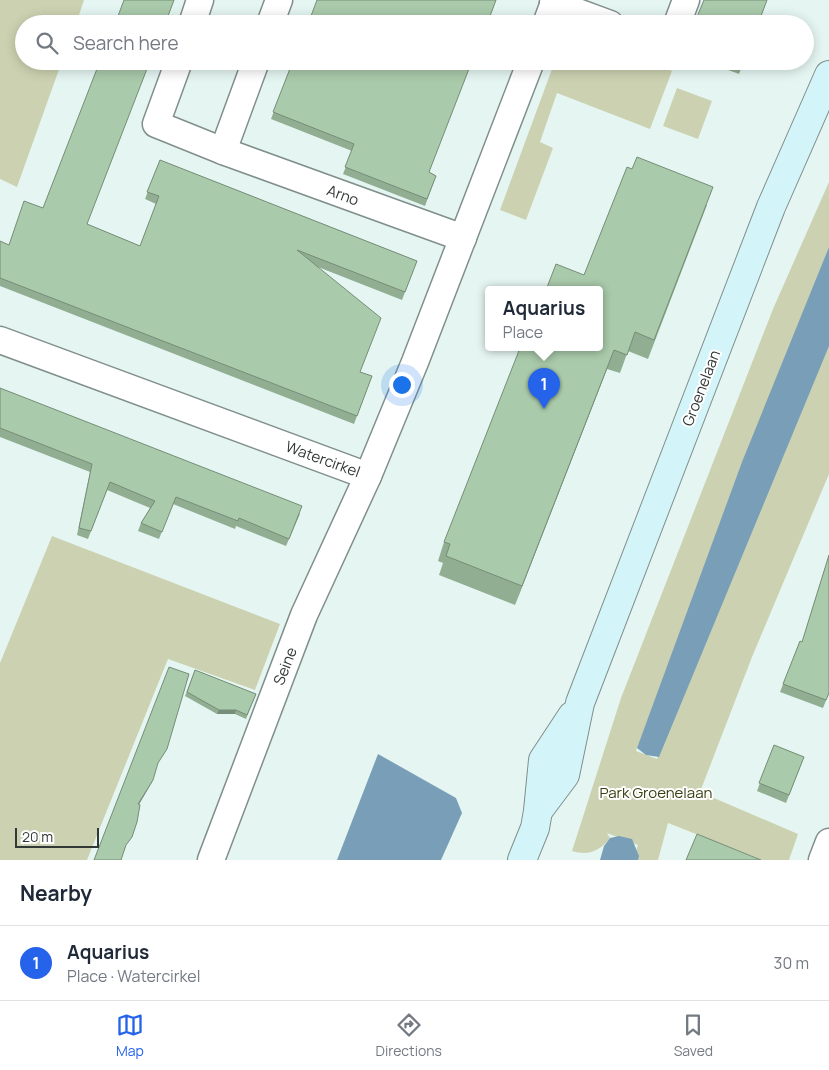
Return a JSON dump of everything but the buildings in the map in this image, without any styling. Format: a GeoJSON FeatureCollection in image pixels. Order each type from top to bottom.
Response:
{"type":"FeatureCollection","features":[{"type":"Feature","properties":{"kind":"street"},"geometry":{"type":"LineString","coordinates":[[195,15],[200,0]]}},
{"type":"Feature","properties":{"kind":"street"},"geometry":{"type":"LineString","coordinates":[[273,15],[279,0]]}},
{"type":"Feature","properties":{"kind":"street"},"geometry":{"type":"LineString","coordinates":[[680,15],[686,0]]}},
{"type":"Feature","properties":{"kind":"street"},"geometry":{"type":"LineString","coordinates":[[551,9],[575,15]]}},
{"type":"Feature","properties":{"kind":"street","name":"Arno"},"geometry":{"type":"LineString","coordinates":[[175,70],[156,124],[223,152],[463,238]]}},
{"type":"Feature","properties":{"kind":"street"},"geometry":{"type":"LineString","coordinates":[[223,152],[253,70]]}},
{"type":"Feature","properties":{"kind":"street","name":"Watercirkel"},"geometry":{"type":"LineString","coordinates":[[0,340],[368,476],[416,362],[528,70]]}},
{"type":"Feature","properties":{"kind":"street","name":"Groenelaan"},"geometry":{"type":"LineString","coordinates":[[522,860],[535,828],[538,811],[565,774],[580,703],[771,207],[829,75]]}},
{"type":"Feature","properties":{"kind":"street","name":"Seine"},"geometry":{"type":"LineString","coordinates":[[211,860],[304,615],[368,476]]}},
{"type":"Feature","properties":{"kind":"street"},"geometry":{"type":"LineString","coordinates":[[822,860],[829,842]]}},
{"type":"Feature","properties":{"kind":"green space"},"geometry":{"type":"Polygon","coordinates":[[[0,0],[84,0],[79,15],[15,15],[15,70],[59,70],[17,187],[0,179],[0,0]]]}},
{"type":"Feature","properties":{"kind":"green space"},"geometry":{"type":"Polygon","coordinates":[[[552,70],[672,71],[650,129],[557,93],[540,142],[553,148],[526,220],[500,210],[552,70]]]}},
{"type":"Feature","properties":{"kind":"green space"},"geometry":{"type":"Polygon","coordinates":[[[677,88],[712,101],[698,139],[663,126],[677,88]]]}},
{"type":"Feature","properties":{"kind":"green space","name":"Park Groenelaan"},"geometry":{"type":"Polygon","coordinates":[[[829,182],[829,247],[636,751],[657,759],[730,574],[829,343],[829,474],[752,657],[700,792],[798,834],[789,860],[762,860],[668,823],[658,860],[633,860],[638,845],[607,833],[610,838],[598,849],[588,853],[572,851],[621,698],[773,309],[829,182]]]}},
{"type":"Feature","properties":{"kind":"green space"},"geometry":{"type":"Polygon","coordinates":[[[52,536],[280,624],[255,690],[168,659],[87,860],[0,860],[0,663],[52,536]]]}},
{"type":"Feature","properties":{"kind":"water"},"geometry":{"type":"Polygon","coordinates":[[[829,247],[829,346],[659,757],[646,755],[637,748],[742,462],[829,247]]]}},
{"type":"Feature","properties":{"kind":"water"},"geometry":{"type":"Polygon","coordinates":[[[378,754],[456,798],[462,813],[441,860],[337,860],[378,754]]]}},
{"type":"Feature","properties":{"kind":"water"},"geometry":{"type":"Polygon","coordinates":[[[619,836],[632,839],[639,856],[638,860],[600,860],[604,846],[610,838],[619,836]]]}},
{"type":"Feature","properties":{"kind":"place","name":"Aquarius"},"geometry":{"type":"Point","coordinates":[544,409]}}]}
